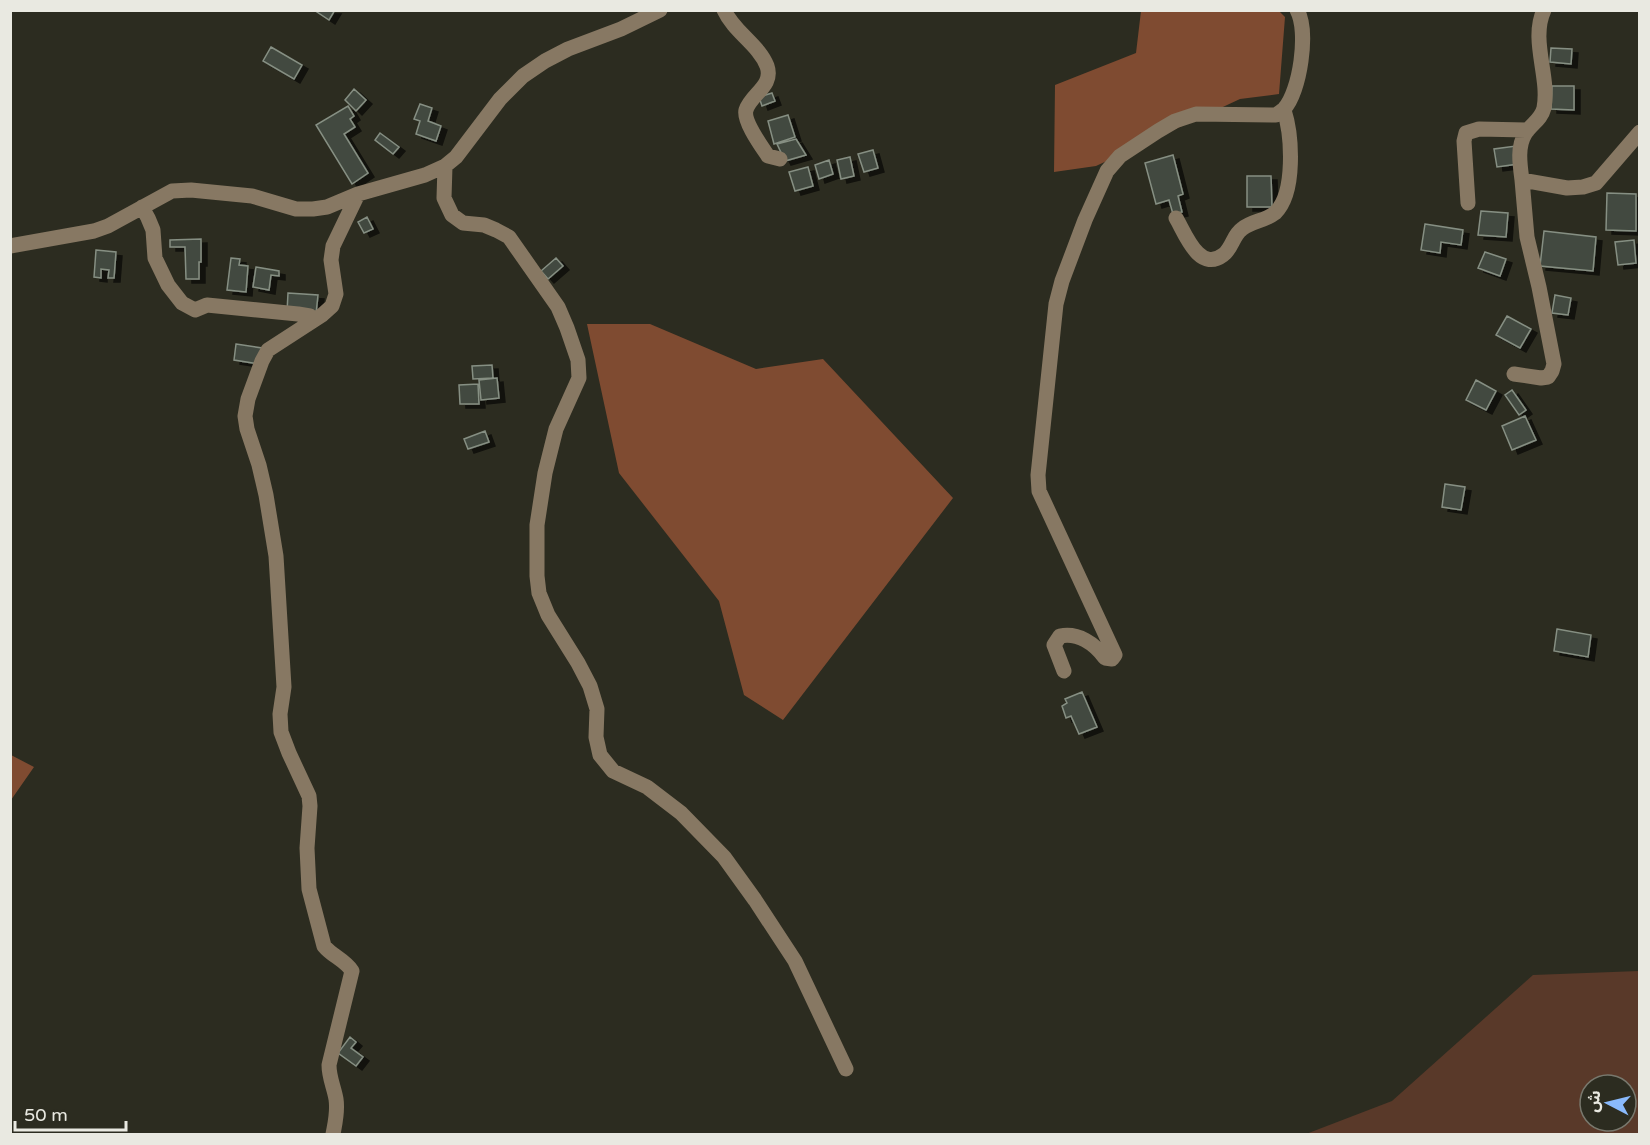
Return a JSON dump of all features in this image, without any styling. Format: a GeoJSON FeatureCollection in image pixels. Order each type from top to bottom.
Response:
{"type":"FeatureCollection","features":[{"type":"Feature","properties":{"kind":"street"},"geometry":{"type":"LineString","coordinates":[[10,246],[94,231],[108,226],[172,191],[191,190],[252,196],[296,209],[313,209],[327,207],[358,194],[425,175],[445,166],[461,151],[500,99],[523,76],[568,49],[621,29],[660,10]]}},
{"type":"Feature","properties":{"kind":"street"},"geometry":{"type":"LineString","coordinates":[[724,10],[729,21],[756,50],[767,67],[766,83],[746,110],[746,117],[768,156],[780,159]]}},
{"type":"Feature","properties":{"kind":"street"},"geometry":{"type":"LineString","coordinates":[[1064,671],[1054,645],[1060,636],[1067,634],[1081,637],[1095,646],[1105,658],[1112,659],[1115,655],[1038,491],[1056,304],[1062,281],[1085,219],[1107,171],[1120,156],[1175,121],[1196,114],[1276,115],[1284,110],[1294,88],[1304,36],[1301,17],[1297,10]]}},
{"type":"Feature","properties":{"kind":"street"},"geometry":{"type":"LineString","coordinates":[[1514,374],[1548,377],[1554,364],[1527,237],[1520,161],[1521,145],[1525,133],[1540,117],[1544,108],[1539,28],[1544,10]]}},
{"type":"Feature","properties":{"kind":"street"},"geometry":{"type":"LineString","coordinates":[[1176,218],[1192,247],[1201,257],[1215,259],[1223,255],[1244,226],[1274,214],[1286,191],[1290,168],[1289,134],[1284,110]]}},
{"type":"Feature","properties":{"kind":"street"},"geometry":{"type":"LineString","coordinates":[[1468,203],[1464,141],[1466,133],[1479,129],[1528,130]]}},
{"type":"Feature","properties":{"kind":"street"},"geometry":{"type":"LineString","coordinates":[[1522,180],[1567,188],[1596,183],[1640,132]]}},
{"type":"Feature","properties":{"kind":"street"},"geometry":{"type":"LineString","coordinates":[[445,166],[444,198],[452,214],[463,223],[484,225],[509,237],[558,307],[578,360],[579,378],[556,429],[545,473],[537,525],[537,576],[539,593],[548,615],[579,663],[590,686],[597,709],[596,736],[600,755],[613,771],[647,787],[681,813],[724,856],[795,961],[846,1068]]}},
{"type":"Feature","properties":{"kind":"street"},"geometry":{"type":"LineString","coordinates":[[333,1134],[337,1115],[329,1065],[352,971],[324,945],[309,888],[307,848],[309,796],[281,732],[280,714],[284,687],[276,556],[266,495],[245,416],[248,399],[268,350],[332,306],[336,294],[331,253],[358,194]]}},
{"type":"Feature","properties":{"kind":"street"},"geometry":{"type":"LineString","coordinates":[[142,207],[153,230],[155,258],[168,285],[182,303],[195,310],[207,305],[298,314],[310,316],[314,320]]}},
{"type":"Feature","properties":{"kind":"shaded area"},"geometry":{"type":"Polygon","coordinates":[[[1278,10],[1285,17],[1279,94],[1240,99],[1096,166],[1054,172],[1055,85],[1136,53],[1141,11],[1278,10]]]}},
{"type":"Feature","properties":{"kind":"shaded area"},"geometry":{"type":"Polygon","coordinates":[[[587,324],[650,324],[756,369],[823,359],[953,498],[783,720],[744,695],[719,601],[619,473],[587,324]]]}},
{"type":"Feature","properties":{"kind":"shaded area"},"geometry":{"type":"Polygon","coordinates":[[[11,755],[34,767],[11,800],[11,755]]]}},
{"type":"Feature","properties":{"kind":"shaded area"},"geometry":{"type":"Polygon","coordinates":[[[1639,971],[1639,1134],[1306,1134],[1392,1101],[1533,975],[1639,971]]]}},
{"type":"Feature","properties":{"kind":"building"},"geometry":{"type":"Polygon","coordinates":[[[314,10],[335,10],[329,20],[314,10]]]}},
{"type":"Feature","properties":{"kind":"building"},"geometry":{"type":"Polygon","coordinates":[[[271,47],[302,65],[294,79],[263,61],[271,47]]]}},
{"type":"Feature","properties":{"kind":"building"},"geometry":{"type":"Polygon","coordinates":[[[1551,48],[1572,49],[1571,64],[1550,62],[1551,48]]]}},
{"type":"Feature","properties":{"kind":"building"},"geometry":{"type":"Polygon","coordinates":[[[1552,86],[1574,86],[1574,110],[1551,109],[1552,86]]]}},
{"type":"Feature","properties":{"kind":"building"},"geometry":{"type":"Polygon","coordinates":[[[354,89],[366,100],[356,111],[345,100],[354,89]]]}},
{"type":"Feature","properties":{"kind":"building"},"geometry":{"type":"Polygon","coordinates":[[[772,93],[775,101],[762,106],[759,97],[772,93]]]}},
{"type":"Feature","properties":{"kind":"building"},"geometry":{"type":"Polygon","coordinates":[[[420,104],[432,108],[428,121],[441,126],[436,141],[416,134],[420,121],[414,119],[420,104]]]}},
{"type":"Feature","properties":{"kind":"building"},"geometry":{"type":"Polygon","coordinates":[[[348,106],[354,116],[350,119],[355,127],[344,134],[368,173],[352,184],[316,125],[348,106]]]}},
{"type":"Feature","properties":{"kind":"building"},"geometry":{"type":"Polygon","coordinates":[[[788,115],[795,137],[774,144],[768,121],[788,115]]]}},
{"type":"Feature","properties":{"kind":"building"},"geometry":{"type":"Polygon","coordinates":[[[380,133],[399,147],[393,154],[375,140],[380,133]]]}},
{"type":"Feature","properties":{"kind":"building"},"geometry":{"type":"Polygon","coordinates":[[[796,139],[806,155],[785,161],[777,144],[796,139]]]}},
{"type":"Feature","properties":{"kind":"building"},"geometry":{"type":"Polygon","coordinates":[[[1516,146],[1518,164],[1497,167],[1494,149],[1516,146]]]}},
{"type":"Feature","properties":{"kind":"building"},"geometry":{"type":"Polygon","coordinates":[[[873,150],[878,168],[864,172],[858,154],[873,150]]]}},
{"type":"Feature","properties":{"kind":"building"},"geometry":{"type":"Polygon","coordinates":[[[1173,155],[1183,194],[1178,196],[1182,212],[1173,214],[1169,200],[1156,204],[1145,163],[1173,155]]]}},
{"type":"Feature","properties":{"kind":"building"},"geometry":{"type":"Polygon","coordinates":[[[850,157],[854,176],[841,179],[837,160],[850,157]]]}},
{"type":"Feature","properties":{"kind":"building"},"geometry":{"type":"Polygon","coordinates":[[[829,160],[833,174],[819,179],[815,165],[829,160]]]}},
{"type":"Feature","properties":{"kind":"building"},"geometry":{"type":"Polygon","coordinates":[[[808,167],[813,186],[795,191],[789,172],[808,167]]]}},
{"type":"Feature","properties":{"kind":"building"},"geometry":{"type":"Polygon","coordinates":[[[1247,176],[1271,176],[1272,207],[1247,207],[1247,176]]]}},
{"type":"Feature","properties":{"kind":"building"},"geometry":{"type":"Polygon","coordinates":[[[1607,193],[1636,194],[1636,231],[1606,230],[1607,193]]]}},
{"type":"Feature","properties":{"kind":"building"},"geometry":{"type":"Polygon","coordinates":[[[1481,211],[1508,213],[1506,237],[1478,235],[1481,211]]]}},
{"type":"Feature","properties":{"kind":"building"},"geometry":{"type":"Polygon","coordinates":[[[367,217],[373,229],[364,233],[358,222],[367,217]]]}},
{"type":"Feature","properties":{"kind":"building"},"geometry":{"type":"Polygon","coordinates":[[[1425,224],[1463,230],[1461,245],[1441,242],[1440,253],[1421,250],[1425,224]]]}},
{"type":"Feature","properties":{"kind":"building"},"geometry":{"type":"Polygon","coordinates":[[[1544,231],[1596,237],[1593,271],[1540,266],[1544,231]]]}},
{"type":"Feature","properties":{"kind":"building"},"geometry":{"type":"Polygon","coordinates":[[[201,239],[199,279],[186,279],[185,247],[170,247],[170,240],[201,239]]]}},
{"type":"Feature","properties":{"kind":"building"},"geometry":{"type":"Polygon","coordinates":[[[1634,240],[1636,263],[1618,265],[1615,242],[1634,240]]]}},
{"type":"Feature","properties":{"kind":"building"},"geometry":{"type":"Polygon","coordinates":[[[96,250],[116,252],[114,278],[108,278],[109,270],[101,269],[101,278],[94,277],[96,250]]]}},
{"type":"Feature","properties":{"kind":"building"},"geometry":{"type":"Polygon","coordinates":[[[1485,252],[1506,259],[1500,276],[1478,268],[1485,252]]]}},
{"type":"Feature","properties":{"kind":"building"},"geometry":{"type":"Polygon","coordinates":[[[231,258],[240,259],[239,265],[248,266],[246,292],[227,290],[231,258]]]}},
{"type":"Feature","properties":{"kind":"building"},"geometry":{"type":"Polygon","coordinates":[[[556,258],[563,266],[548,279],[541,271],[556,258]]]}},
{"type":"Feature","properties":{"kind":"building"},"geometry":{"type":"Polygon","coordinates":[[[256,267],[279,271],[279,276],[271,275],[269,290],[253,287],[256,267]]]}},
{"type":"Feature","properties":{"kind":"building"},"geometry":{"type":"Polygon","coordinates":[[[288,293],[318,295],[316,314],[287,312],[288,293]]]}},
{"type":"Feature","properties":{"kind":"building"},"geometry":{"type":"Polygon","coordinates":[[[1555,295],[1571,298],[1568,315],[1552,313],[1555,295]]]}},
{"type":"Feature","properties":{"kind":"building"},"geometry":{"type":"Polygon","coordinates":[[[1507,316],[1531,329],[1520,348],[1496,335],[1507,316]]]}},
{"type":"Feature","properties":{"kind":"building"},"geometry":{"type":"Polygon","coordinates":[[[236,344],[262,348],[260,364],[234,360],[236,344]]]}},
{"type":"Feature","properties":{"kind":"building"},"geometry":{"type":"Polygon","coordinates":[[[492,365],[493,378],[473,379],[472,366],[492,365]]]}},
{"type":"Feature","properties":{"kind":"building"},"geometry":{"type":"Polygon","coordinates":[[[497,378],[499,398],[481,400],[479,380],[497,378]]]}},
{"type":"Feature","properties":{"kind":"building"},"geometry":{"type":"Polygon","coordinates":[[[1476,380],[1496,391],[1486,410],[1466,400],[1476,380]]]}},
{"type":"Feature","properties":{"kind":"building"},"geometry":{"type":"Polygon","coordinates":[[[478,384],[479,404],[460,404],[459,385],[478,384]]]}},
{"type":"Feature","properties":{"kind":"building"},"geometry":{"type":"Polygon","coordinates":[[[1512,390],[1526,410],[1519,415],[1505,395],[1512,390]]]}},
{"type":"Feature","properties":{"kind":"building"},"geometry":{"type":"Polygon","coordinates":[[[1525,416],[1536,440],[1512,450],[1502,426],[1525,416]]]}},
{"type":"Feature","properties":{"kind":"building"},"geometry":{"type":"Polygon","coordinates":[[[485,431],[489,442],[468,449],[464,439],[485,431]]]}},
{"type":"Feature","properties":{"kind":"building"},"geometry":{"type":"Polygon","coordinates":[[[1445,484],[1465,487],[1461,510],[1442,507],[1445,484]]]}},
{"type":"Feature","properties":{"kind":"building"},"geometry":{"type":"Polygon","coordinates":[[[1557,629],[1591,635],[1588,657],[1554,651],[1557,629]]]}},
{"type":"Feature","properties":{"kind":"building"},"geometry":{"type":"Polygon","coordinates":[[[1082,692],[1097,727],[1079,734],[1071,716],[1066,718],[1062,706],[1067,703],[1065,699],[1082,692]]]}},
{"type":"Feature","properties":{"kind":"building"},"geometry":{"type":"Polygon","coordinates":[[[350,1037],[356,1042],[351,1048],[363,1057],[356,1066],[338,1053],[350,1037]]]}}]}
